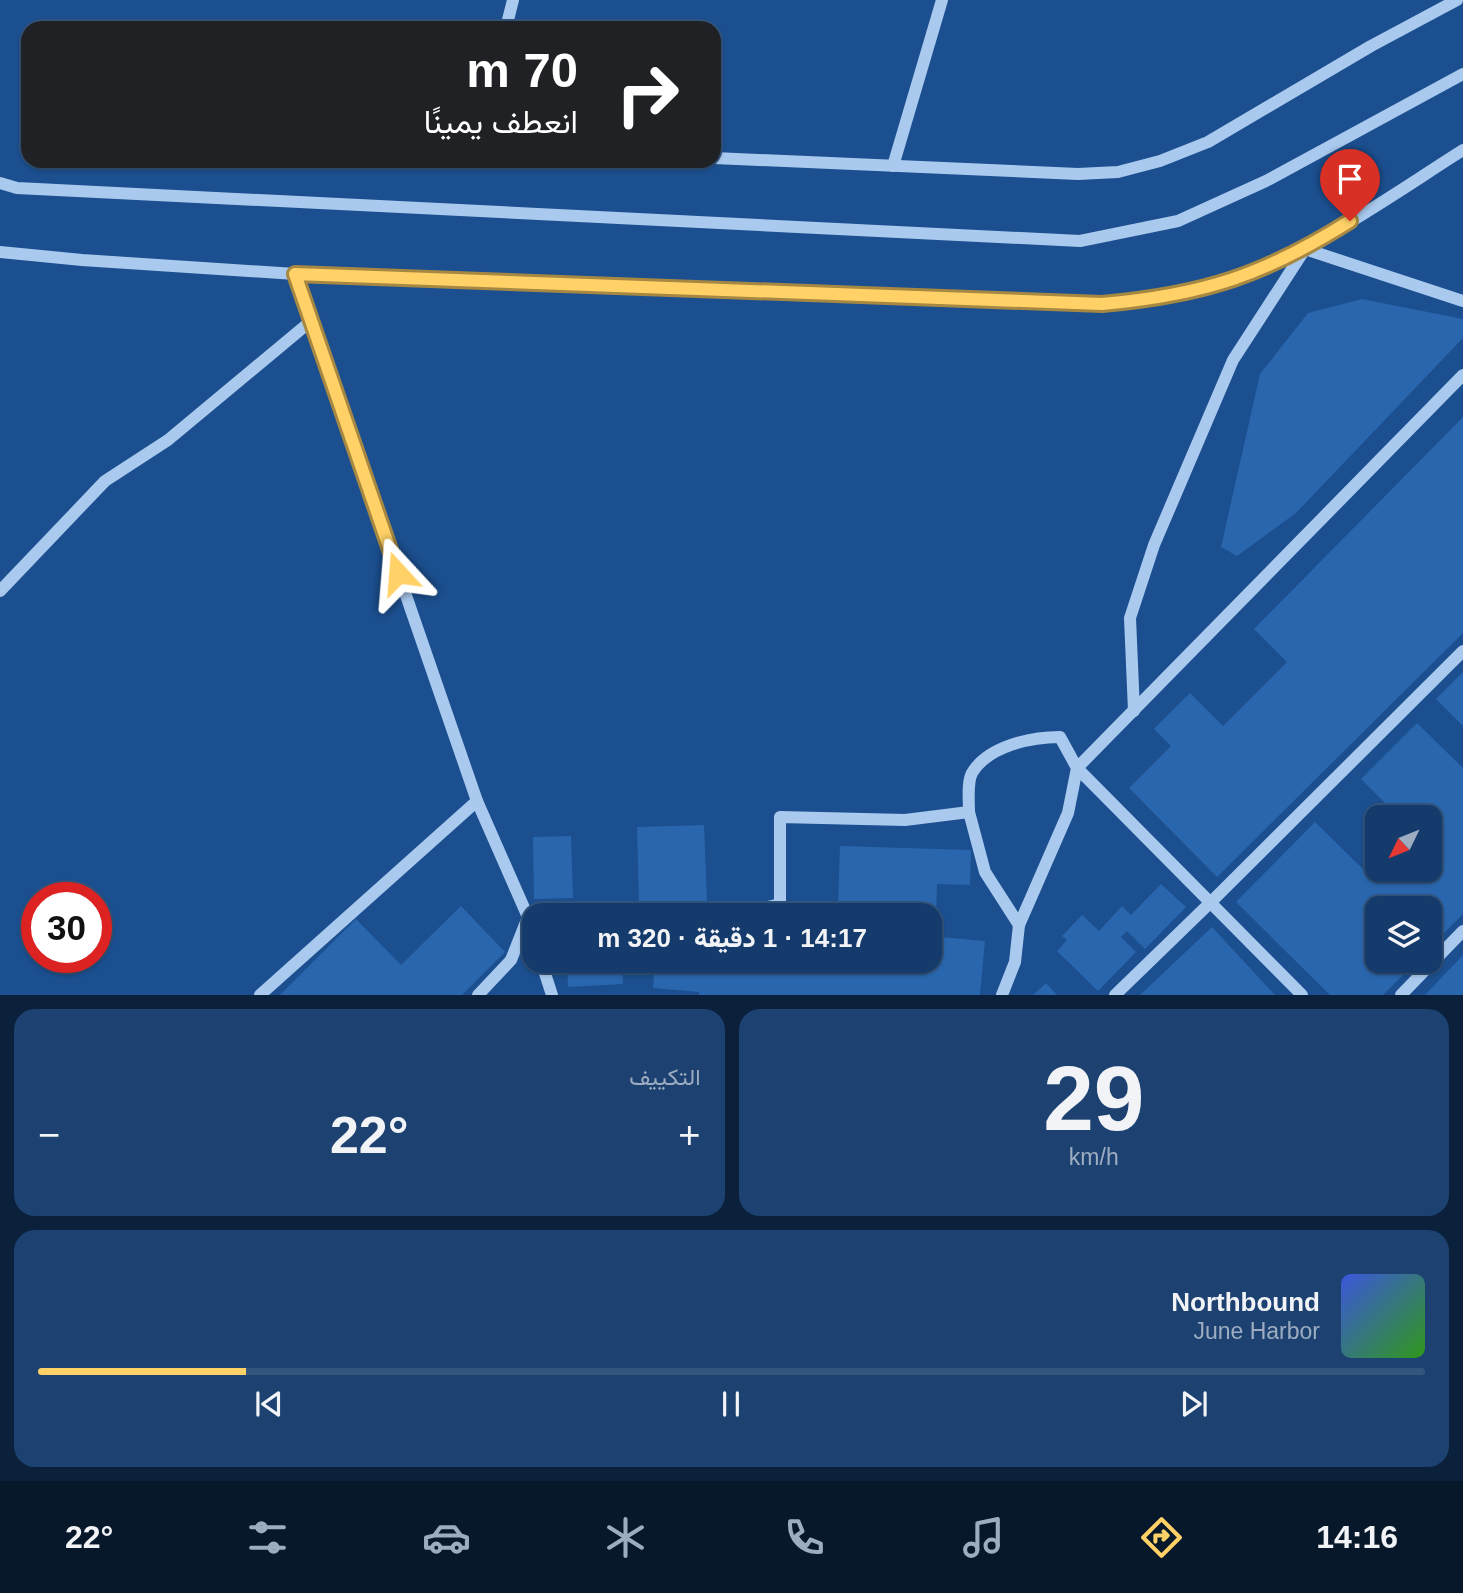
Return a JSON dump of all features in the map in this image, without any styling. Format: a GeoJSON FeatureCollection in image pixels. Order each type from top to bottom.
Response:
{"type":"FeatureCollection","features":[{"type":"Feature","properties":{"kind":"street"},"geometry":{"type":"LineString","coordinates":[[508,21],[513,0]]}},
{"type":"Feature","properties":{"kind":"street"},"geometry":{"type":"LineString","coordinates":[[893,166],[942,0]]}},
{"type":"Feature","properties":{"kind":"street"},"geometry":{"type":"LineString","coordinates":[[721,158],[1078,174],[1118,172],[1160,162],[1208,142],[1371,46],[1457,0]]}},
{"type":"Feature","properties":{"kind":"street"},"geometry":{"type":"LineString","coordinates":[[0,183],[17,188],[1080,241],[1178,221],[1266,181],[1463,74]]}},
{"type":"Feature","properties":{"kind":"street"},"geometry":{"type":"LineString","coordinates":[[0,252],[295,274],[1102,304],[1154,300],[1206,289],[1255,273],[1305,249],[1463,150]]}},
{"type":"Feature","properties":{"kind":"street"},"geometry":{"type":"LineString","coordinates":[[1305,249],[1463,301]]}},
{"type":"Feature","properties":{"kind":"street"},"geometry":{"type":"LineString","coordinates":[[1134,711],[1130,618],[1154,545],[1233,360],[1305,249]]}},
{"type":"Feature","properties":{"kind":"street"},"geometry":{"type":"LineString","coordinates":[[295,274],[477,801],[525,903]]}},
{"type":"Feature","properties":{"kind":"street"},"geometry":{"type":"LineString","coordinates":[[0,591],[105,481],[169,440],[311,321]]}},
{"type":"Feature","properties":{"kind":"street"},"geometry":{"type":"LineString","coordinates":[[1002,995],[1015,962],[1019,925],[1068,813],[1077,768],[1463,375]]}},
{"type":"Feature","properties":{"kind":"street"},"geometry":{"type":"LineString","coordinates":[[1115,995],[1463,652]]}},
{"type":"Feature","properties":{"kind":"street"},"geometry":{"type":"LineString","coordinates":[[1019,925],[985,872],[969,812],[971,775],[988,754],[1039,737],[1060,737],[1077,768],[1212,901],[1302,995]]}},
{"type":"Feature","properties":{"kind":"street"},"geometry":{"type":"LineString","coordinates":[[260,995],[477,801]]}},
{"type":"Feature","properties":{"kind":"street"},"geometry":{"type":"LineString","coordinates":[[780,903],[780,817],[905,820],[969,812]]}},
{"type":"Feature","properties":{"kind":"street"},"geometry":{"type":"LineString","coordinates":[[1401,995],[1463,931]]}},
{"type":"Feature","properties":{"kind":"street"},"geometry":{"type":"LineString","coordinates":[[478,995],[512,960],[522,937]]}},
{"type":"Feature","properties":{"kind":"street"},"geometry":{"type":"LineString","coordinates":[[545,973],[552,995]]}},
{"type":"Feature","properties":{"kind":"building"},"geometry":{"type":"Polygon","coordinates":[[[1362,299],[1463,319],[1463,338],[1296,513],[1237,556],[1221,547],[1260,374],[1308,313],[1362,299]]]}},
{"type":"Feature","properties":{"kind":"building"},"geometry":{"type":"Polygon","coordinates":[[[1463,417],[1463,633],[1217,877],[1129,788],[1171,746],[1154,729],[1190,693],[1223,726],[1287,662],[1254,629],[1463,417]]]}},
{"type":"Feature","properties":{"kind":"building"},"geometry":{"type":"Polygon","coordinates":[[[1463,672],[1463,726],[1436,699],[1463,672]]]}},
{"type":"Feature","properties":{"kind":"building"},"geometry":{"type":"Polygon","coordinates":[[[1417,723],[1463,768],[1463,914],[1442,935],[1442,896],[1365,896],[1365,973],[1405,973],[1383,995],[1330,995],[1236,902],[1315,822],[1365,871],[1365,882],[1442,882],[1442,805],[1387,805],[1361,779],[1417,723]]]}},
{"type":"Feature","properties":{"kind":"building"},"geometry":{"type":"Polygon","coordinates":[[[704,825],[707,901],[639,902],[637,827],[704,825]]]}},
{"type":"Feature","properties":{"kind":"building"},"geometry":{"type":"Polygon","coordinates":[[[571,836],[573,898],[534,899],[533,837],[571,836]]]}},
{"type":"Feature","properties":{"kind":"building"},"geometry":{"type":"Polygon","coordinates":[[[840,846],[971,850],[970,885],[937,884],[936,903],[838,903],[840,846]]]}},
{"type":"Feature","properties":{"kind":"building"},"geometry":{"type":"Polygon","coordinates":[[[1161,884],[1186,907],[1145,949],[1127,931],[1121,937],[1136,952],[1098,991],[1057,951],[1067,940],[1062,936],[1082,915],[1099,931],[1122,906],[1131,915],[1161,884]]]}},
{"type":"Feature","properties":{"kind":"building"},"geometry":{"type":"Polygon","coordinates":[[[461,906],[505,952],[462,995],[280,995],[356,919],[401,965],[461,906]]]}},
{"type":"Feature","properties":{"kind":"building"},"geometry":{"type":"Polygon","coordinates":[[[1212,927],[1275,995],[1140,995],[1212,927]]]}},
{"type":"Feature","properties":{"kind":"building"},"geometry":{"type":"Polygon","coordinates":[[[942,937],[985,941],[980,995],[699,995],[699,992],[653,988],[654,973],[942,973],[942,937]]]}},
{"type":"Feature","properties":{"kind":"building"},"geometry":{"type":"Polygon","coordinates":[[[1463,955],[1463,995],[1425,995],[1463,955]]]}},
{"type":"Feature","properties":{"kind":"building"},"geometry":{"type":"Polygon","coordinates":[[[567,973],[623,973],[623,984],[568,987],[567,973]]]}},
{"type":"Feature","properties":{"kind":"building"},"geometry":{"type":"Polygon","coordinates":[[[1046,983],[1057,995],[1033,995],[1046,983]]]}},
{"type":"Feature","properties":{"kind":"route"},"geometry":{"type":"LineString","coordinates":[[398,573],[295,274],[1102,304],[1154,300],[1206,289],[1255,273],[1305,249],[1350,221]]}}]}
